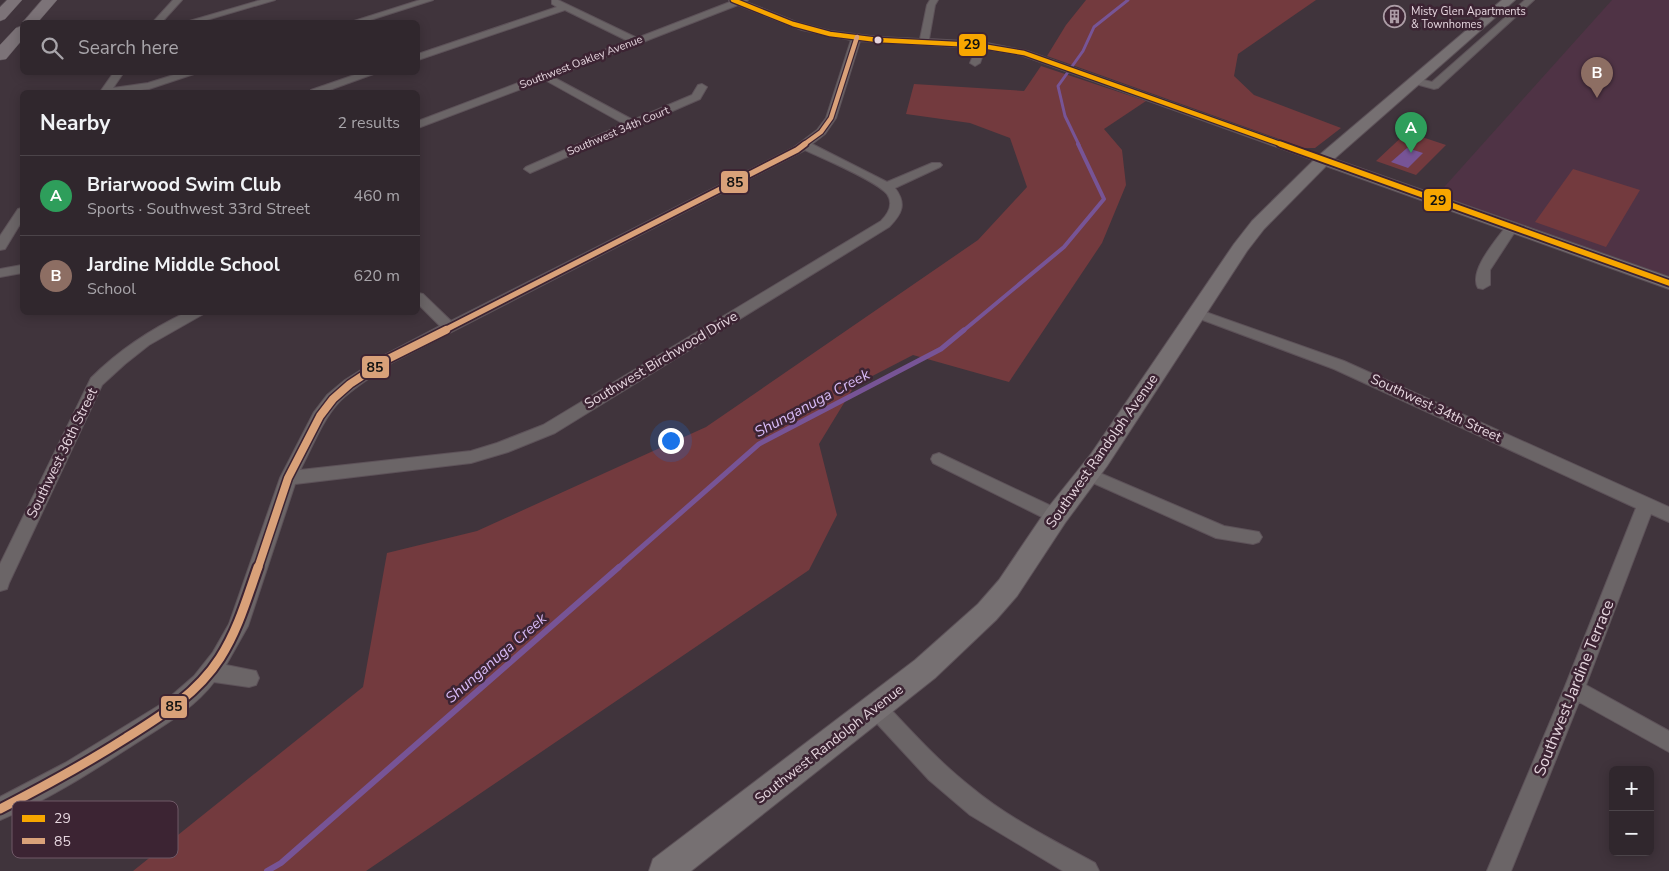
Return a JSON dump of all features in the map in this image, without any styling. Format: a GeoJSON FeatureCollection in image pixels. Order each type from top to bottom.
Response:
{"type":"FeatureCollection","features":[{"type":"Feature","properties":{"kind":"highway"},"geometry":{"type":"LineString","coordinates":[[0,16],[15,0]]}},
{"type":"Feature","properties":{"kind":"highway"},"geometry":{"type":"LineString","coordinates":[[32,20],[50,0]]}},
{"type":"Feature","properties":{"kind":"highway"},"geometry":{"type":"LineString","coordinates":[[0,55],[20,33]]}},
{"type":"Feature","properties":{"kind":"street"},"geometry":{"type":"LineString","coordinates":[[159,20],[178,0]]}},
{"type":"Feature","properties":{"kind":"street"},"geometry":{"type":"LineString","coordinates":[[198,20],[271,0]]}},
{"type":"Feature","properties":{"kind":"street"},"geometry":{"type":"LineString","coordinates":[[363,20],[429,0]]}},
{"type":"Feature","properties":{"kind":"street"},"geometry":{"type":"LineString","coordinates":[[550,0],[636,41]]}},
{"type":"Feature","properties":{"kind":"street"},"geometry":{"type":"LineString","coordinates":[[924,42],[931,5],[934,0]]}},
{"type":"Feature","properties":{"kind":"street"},"geometry":{"type":"LineString","coordinates":[[739,1],[806,28],[857,38],[982,45],[1009,49],[1669,283]]}},
{"type":"Feature","properties":{"kind":"street","name":"Southwest Oakley Avenue"},"geometry":{"type":"LineString","coordinates":[[420,124],[739,1]]}},
{"type":"Feature","properties":{"kind":"street","name":"Southwest Randolph Avenue"},"geometry":{"type":"LineString","coordinates":[[665,871],[932,663],[987,612],[1008,588],[1056,516],[1088,474],[1258,225],[1323,160],[1416,81],[1482,33],[1517,2]]}},
{"type":"Feature","properties":{"kind":"street"},"geometry":{"type":"LineString","coordinates":[[420,57],[565,7]]}},
{"type":"Feature","properties":{"kind":"street"},"geometry":{"type":"LineString","coordinates":[[15,801],[73,771],[170,710],[201,683],[210,672],[238,626],[288,478],[320,416],[333,399],[350,384],[388,359],[804,145],[821,132],[831,118],[857,38]]}},
{"type":"Feature","properties":{"kind":"street"},"geometry":{"type":"LineString","coordinates":[[975,63],[982,45]]}},
{"type":"Feature","properties":{"kind":"street"},"geometry":{"type":"LineString","coordinates":[[107,90],[118,75]]}},
{"type":"Feature","properties":{"kind":"street"},"geometry":{"type":"LineString","coordinates":[[120,90],[149,86],[185,75]]}},
{"type":"Feature","properties":{"kind":"street"},"geometry":{"type":"LineString","coordinates":[[321,90],[365,75]]}},
{"type":"Feature","properties":{"kind":"street"},"geometry":{"type":"LineString","coordinates":[[545,76],[634,125]]}},
{"type":"Feature","properties":{"kind":"street","name":"Southwest 34th Court"},"geometry":{"type":"LineString","coordinates":[[530,169],[696,97],[702,88]]}},
{"type":"Feature","properties":{"kind":"street"},"geometry":{"type":"LineString","coordinates":[[804,145],[887,187],[936,165]]}},
{"type":"Feature","properties":{"kind":"street","name":"Southwest Birchwood Drive"},"geometry":{"type":"LineString","coordinates":[[288,478],[471,457],[502,448],[549,429],[886,224],[894,215],[897,205],[894,196],[887,187]]}},
{"type":"Feature","properties":{"kind":"street"},"geometry":{"type":"LineString","coordinates":[[0,246],[20,215]]}},
{"type":"Feature","properties":{"kind":"street"},"geometry":{"type":"LineString","coordinates":[[1483,286],[1483,270],[1512,227]]}},
{"type":"Feature","properties":{"kind":"street"},"geometry":{"type":"LineString","coordinates":[[0,272],[20,269]]}},
{"type":"Feature","properties":{"kind":"street"},"geometry":{"type":"LineString","coordinates":[[420,299],[449,327]]}},
{"type":"Feature","properties":{"kind":"street","name":"Southwest 34th Street"},"geometry":{"type":"LineString","coordinates":[[1197,313],[1339,365],[1669,515]]}},
{"type":"Feature","properties":{"kind":"street","name":"Southwest 36th Street"},"geometry":{"type":"LineString","coordinates":[[0,583],[96,382],[110,366],[144,341],[171,325],[193,315]]}},
{"type":"Feature","properties":{"kind":"street"},"geometry":{"type":"LineString","coordinates":[[939,459],[1056,516]]}},
{"type":"Feature","properties":{"kind":"street"},"geometry":{"type":"LineString","coordinates":[[1088,474],[1222,532],[1253,537]]}},
{"type":"Feature","properties":{"kind":"street","name":"Southwest Jardine Terrace"},"geometry":{"type":"LineString","coordinates":[[1500,871],[1646,505]]}},
{"type":"Feature","properties":{"kind":"street"},"geometry":{"type":"LineString","coordinates":[[210,672],[249,678]]}},
{"type":"Feature","properties":{"kind":"street"},"geometry":{"type":"LineString","coordinates":[[1574,689],[1669,742]]}},
{"type":"Feature","properties":{"kind":"street"},"geometry":{"type":"LineString","coordinates":[[876,708],[924,759],[976,806],[1012,830],[1087,871]]}},
{"type":"Feature","properties":{"kind":"street"},"geometry":{"type":"LineString","coordinates":[[0,809],[12,803]]}},
{"type":"Feature","properties":{"kind":"shaded area"},"geometry":{"type":"Polygon","coordinates":[[[1086,0],[1316,0],[1238,54],[1234,76],[1254,95],[1341,128],[1315,148],[1304,148],[1047,56],[1066,25],[1086,0]]]}},
{"type":"Feature","properties":{"kind":"shaded area"},"geometry":{"type":"Polygon","coordinates":[[[1612,0],[1669,0],[1669,278],[1437,195],[1612,0]]]}},
{"type":"Feature","properties":{"kind":"shaded area"},"geometry":{"type":"Polygon","coordinates":[[[1041,66],[1146,101],[1104,129],[1122,150],[1126,185],[1102,243],[1009,382],[913,355],[855,385],[819,444],[837,515],[809,570],[366,871],[133,871],[149,858],[178,858],[178,835],[363,687],[387,553],[477,531],[706,427],[978,240],[1027,187],[1010,138],[970,123],[906,114],[914,84],[1024,91],[1041,66]]]}},
{"type":"Feature","properties":{"kind":"shaded area"},"geometry":{"type":"Polygon","coordinates":[[[1407,132],[1446,145],[1416,175],[1376,161],[1407,132]]]}},
{"type":"Feature","properties":{"kind":"shaded area"},"geometry":{"type":"Polygon","coordinates":[[[1407,148],[1423,153],[1408,168],[1391,162],[1407,148]]]}},
{"type":"Feature","properties":{"kind":"shaded area"},"geometry":{"type":"Polygon","coordinates":[[[1573,169],[1640,190],[1606,247],[1535,222],[1573,169]]]}},
{"type":"Feature","properties":{"kind":"waterway","name":"Shunganuga Creek"},"geometry":{"type":"LineString","coordinates":[[1079,145],[1065,116],[1058,86],[1083,51],[1094,27],[1128,0]]}},
{"type":"Feature","properties":{"kind":"waterway","name":"Shunganuga Creek"},"geometry":{"type":"LineString","coordinates":[[963,331],[1064,247],[1104,199],[1078,144]]}},
{"type":"Feature","properties":{"kind":"waterway","name":"Shunganuga Creek"},"geometry":{"type":"LineString","coordinates":[[618,568],[759,444],[941,349],[964,330]]}},
{"type":"Feature","properties":{"kind":"waterway","name":"Shunganuga Creek"},"geometry":{"type":"LineString","coordinates":[[267,871],[281,863],[619,567]]}},
{"type":"Feature","properties":{"kind":"transit line","name":"29"},"geometry":{"type":"LineString","coordinates":[[733,0],[793,24],[830,34],[878,40],[976,45],[1024,53],[1669,283]]}},
{"type":"Feature","properties":{"kind":"transit line","name":"85"},"geometry":{"type":"LineString","coordinates":[[15,801],[73,771],[170,710],[201,683],[220,658],[238,626],[288,478],[320,416],[333,399],[350,384],[388,359],[797,150],[821,132],[831,118],[857,37]]}},
{"type":"Feature","properties":{"kind":"transit line","name":"85"},"geometry":{"type":"LineString","coordinates":[[0,809],[12,803]]}},
{"type":"Feature","properties":{"kind":"place","name":"Misty Glen Apartments & Townhomes"},"geometry":{"type":"Point","coordinates":[1395,17]}},
{"type":"Feature","properties":{"kind":"place","name":"Jardine Middle School"},"geometry":{"type":"Point","coordinates":[1597,98]}},
{"type":"Feature","properties":{"kind":"place","name":"Briarwood Swim Club"},"geometry":{"type":"Point","coordinates":[1411,153]}}]}
